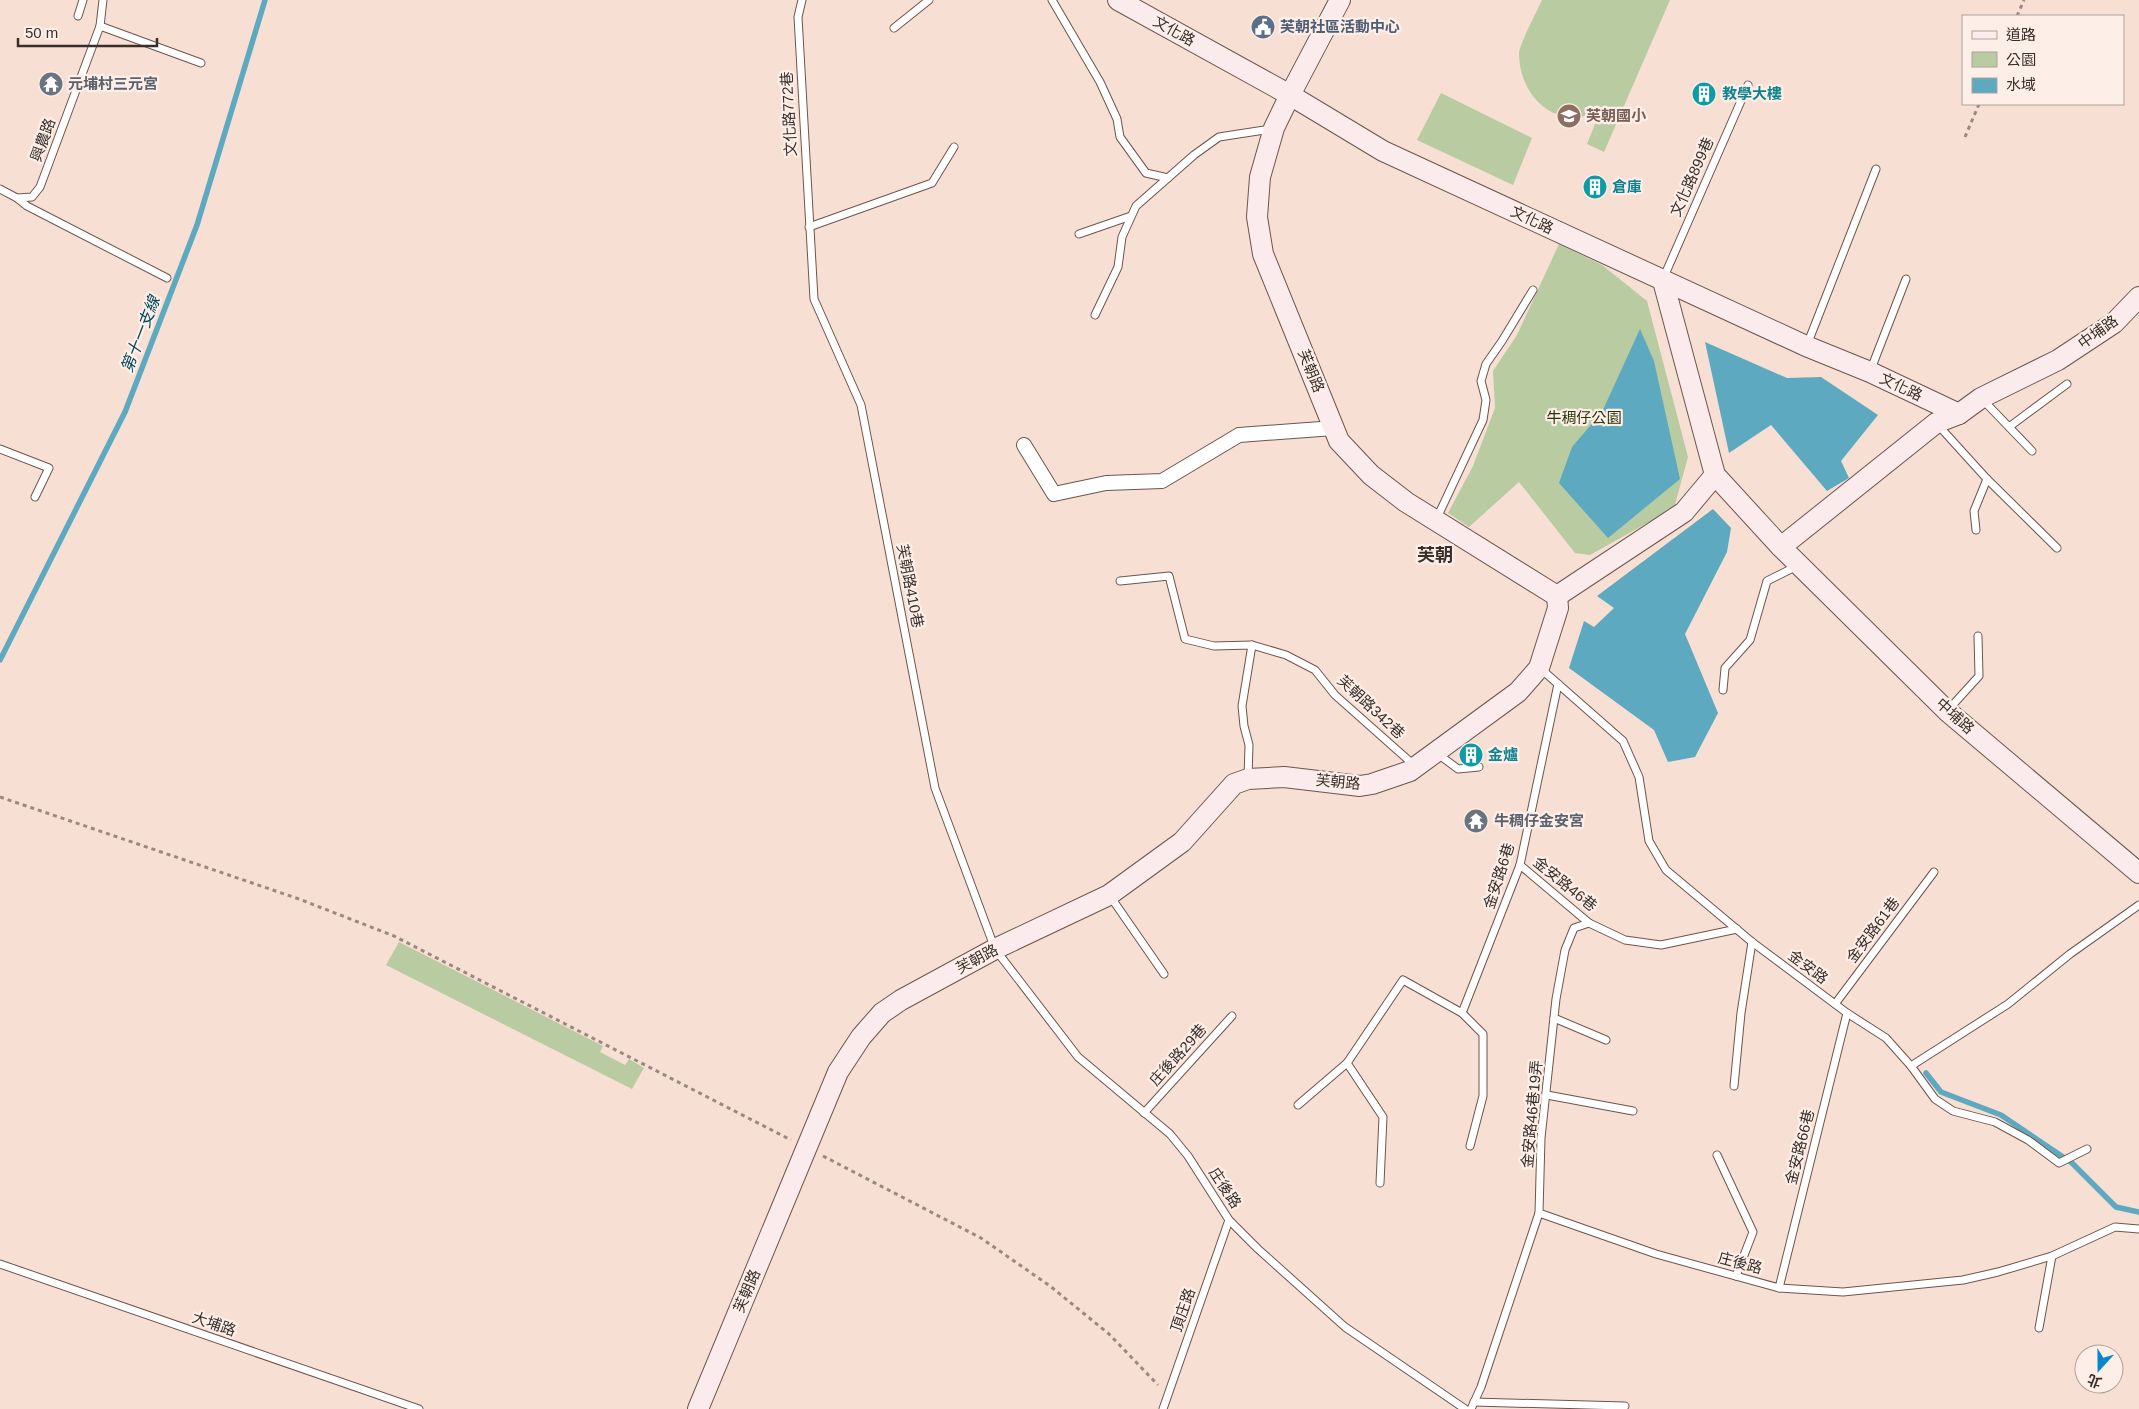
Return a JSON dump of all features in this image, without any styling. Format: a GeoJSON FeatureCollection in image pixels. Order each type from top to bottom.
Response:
{"type":"FeatureCollection","features":[{"type":"Feature","properties":{"kind":"street","name":"文化路"},"geometry":{"type":"LineString","coordinates":[[1118,0],[1290,94],[1383,151],[1806,346],[1870,372],[1959,414]]}},
{"type":"Feature","properties":{"kind":"street","name":"芙朝路"},"geometry":{"type":"LineString","coordinates":[[698,1409],[838,1072],[861,1037],[882,1013],[900,1000],[995,949],[1109,895],[1182,842],[1234,784],[1248,779],[1284,777],[1360,786],[1410,772],[1518,692],[1539,668],[1558,608],[1557,596],[1406,502],[1372,475],[1339,441],[1264,254],[1256,217],[1260,177],[1274,128],[1340,0]]}},
{"type":"Feature","properties":{"kind":"street"},"geometry":{"type":"LineString","coordinates":[[1557,596],[1684,512],[1715,475],[1662,280]]}},
{"type":"Feature","properties":{"kind":"street","name":"中埔路"},"geometry":{"type":"LineString","coordinates":[[1782,547],[1936,423],[1959,414],[1981,398],[2058,360],[2114,323],[2139,297]]}},
{"type":"Feature","properties":{"kind":"street"},"geometry":{"type":"LineString","coordinates":[[1024,445],[1054,494],[1106,483],[1162,481],[1239,435],[1334,428]]}},
{"type":"Feature","properties":{"kind":"street","name":"中埔路"},"geometry":{"type":"LineString","coordinates":[[1715,475],[1782,547],[1947,711],[2139,873]]}},
{"type":"Feature","properties":{"kind":"lane"},"geometry":{"type":"LineString","coordinates":[[78,16],[83,0]]}},
{"type":"Feature","properties":{"kind":"lane","name":"興農路"},"geometry":{"type":"LineString","coordinates":[[17,198],[32,197],[40,187],[100,26],[102,0]]}},
{"type":"Feature","properties":{"kind":"lane","name":"文化路772巷"},"geometry":{"type":"LineString","coordinates":[[802,0],[798,17],[809,227]]}},
{"type":"Feature","properties":{"kind":"lane"},"geometry":{"type":"LineString","coordinates":[[894,28],[929,0]]}},
{"type":"Feature","properties":{"kind":"lane"},"geometry":{"type":"LineString","coordinates":[[1052,0],[1100,82],[1117,119],[1120,137],[1146,173],[1168,178]]}},
{"type":"Feature","properties":{"kind":"lane"},"geometry":{"type":"LineString","coordinates":[[100,26],[201,63]]}},
{"type":"Feature","properties":{"kind":"lane","name":"文化路899巷"},"geometry":{"type":"LineString","coordinates":[[1662,280],[1748,85]]}},
{"type":"Feature","properties":{"kind":"lane"},"geometry":{"type":"LineString","coordinates":[[1094,315],[1118,266],[1122,237],[1136,206],[1194,155],[1219,137],[1274,128]]}},
{"type":"Feature","properties":{"kind":"lane"},"geometry":{"type":"LineString","coordinates":[[809,227],[932,183],[954,147]]}},
{"type":"Feature","properties":{"kind":"lane"},"geometry":{"type":"LineString","coordinates":[[1806,346],[1876,169]]}},
{"type":"Feature","properties":{"kind":"lane"},"geometry":{"type":"LineString","coordinates":[[0,189],[17,198],[26,206],[167,278]]}},
{"type":"Feature","properties":{"kind":"lane"},"geometry":{"type":"LineString","coordinates":[[1080,234],[1131,216]]}},
{"type":"Feature","properties":{"kind":"lane","name":"芙朝路410巷"},"geometry":{"type":"LineString","coordinates":[[809,227],[814,299],[862,405],[935,788],[995,949]]}},
{"type":"Feature","properties":{"kind":"lane"},"geometry":{"type":"LineString","coordinates":[[1870,372],[1906,279]]}},
{"type":"Feature","properties":{"kind":"lane"},"geometry":{"type":"LineString","coordinates":[[1436,520],[1483,420],[1486,400],[1481,382],[1486,364],[1533,290]]}},
{"type":"Feature","properties":{"kind":"lane"},"geometry":{"type":"LineString","coordinates":[[2009,427],[2067,384]]}},
{"type":"Feature","properties":{"kind":"lane"},"geometry":{"type":"LineString","coordinates":[[1981,398],[2032,451]]}},
{"type":"Feature","properties":{"kind":"lane"},"geometry":{"type":"LineString","coordinates":[[1936,423],[1987,480],[2057,548]]}},
{"type":"Feature","properties":{"kind":"lane"},"geometry":{"type":"LineString","coordinates":[[0,449],[49,468],[35,497]]}},
{"type":"Feature","properties":{"kind":"lane"},"geometry":{"type":"LineString","coordinates":[[1976,530],[1974,511],[1987,480]]}},
{"type":"Feature","properties":{"kind":"lane"},"geometry":{"type":"LineString","coordinates":[[1723,690],[1725,668],[1750,640],[1767,581],[1799,564]]}},
{"type":"Feature","properties":{"kind":"lane","name":"芙朝路342巷"},"geometry":{"type":"LineString","coordinates":[[1120,582],[1169,576],[1185,640],[1214,646],[1252,645],[1286,655],[1315,670],[1335,695],[1417,766]]}},
{"type":"Feature","properties":{"kind":"lane"},"geometry":{"type":"LineString","coordinates":[[1947,711],[1979,676],[1978,636]]}},
{"type":"Feature","properties":{"kind":"lane"},"geometry":{"type":"LineString","coordinates":[[1248,779],[1248,745],[1242,706],[1252,645]]}},
{"type":"Feature","properties":{"kind":"lane","name":"金安路"},"geometry":{"type":"LineString","coordinates":[[1539,668],[1623,741],[1639,778],[1649,841],[1666,870],[1752,942],[1834,1004],[1886,1038],[1911,1066],[1935,1099],[1953,1111],[1995,1122],[2028,1140],[2058,1164],[2087,1149]]}},
{"type":"Feature","properties":{"kind":"lane","name":"金安路6巷"},"geometry":{"type":"LineString","coordinates":[[1462,1013],[1520,865],[1558,684]]}},
{"type":"Feature","properties":{"kind":"lane"},"geometry":{"type":"LineString","coordinates":[[1436,752],[1458,769],[1479,767]]}},
{"type":"Feature","properties":{"kind":"lane","name":"金安路46巷"},"geometry":{"type":"LineString","coordinates":[[1520,865],[1590,923],[1625,940],[1661,945],[1738,929]]}},
{"type":"Feature","properties":{"kind":"lane","name":"金安路61巷"},"geometry":{"type":"LineString","coordinates":[[1834,1004],[1934,872]]}},
{"type":"Feature","properties":{"kind":"lane"},"geometry":{"type":"LineString","coordinates":[[1109,895],[1164,974]]}},
{"type":"Feature","properties":{"kind":"lane"},"geometry":{"type":"LineString","coordinates":[[1911,1066],[2008,1004],[2070,954],[2139,905]]}},
{"type":"Feature","properties":{"kind":"lane","name":"金安路46巷19弄"},"geometry":{"type":"LineString","coordinates":[[1539,1213],[1541,1138],[1554,1018],[1564,950],[1574,928],[1590,923]]}},
{"type":"Feature","properties":{"kind":"lane"},"geometry":{"type":"LineString","coordinates":[[1734,1086],[1741,1013],[1752,942]]}},
{"type":"Feature","properties":{"kind":"lane","name":"庄後路"},"geometry":{"type":"LineString","coordinates":[[995,949],[1078,1057],[1170,1134],[1188,1156],[1229,1220],[1258,1250],[1345,1327],[1465,1409]]}},
{"type":"Feature","properties":{"kind":"lane"},"geometry":{"type":"LineString","coordinates":[[1298,1105],[1347,1063],[1403,980],[1462,1013],[1483,1034],[1483,1096],[1470,1146]]}},
{"type":"Feature","properties":{"kind":"lane","name":"金安路66巷"},"geometry":{"type":"LineString","coordinates":[[1779,1288],[1847,1013]]}},
{"type":"Feature","properties":{"kind":"lane","name":"庄後路29巷"},"geometry":{"type":"LineString","coordinates":[[1144,1112],[1232,1016]]}},
{"type":"Feature","properties":{"kind":"lane"},"geometry":{"type":"LineString","coordinates":[[1554,1018],[1606,1040]]}},
{"type":"Feature","properties":{"kind":"lane"},"geometry":{"type":"LineString","coordinates":[[1347,1063],[1383,1117],[1380,1183]]}},
{"type":"Feature","properties":{"kind":"lane"},"geometry":{"type":"LineString","coordinates":[[1547,1095],[1634,1111]]}},
{"type":"Feature","properties":{"kind":"lane"},"geometry":{"type":"LineString","coordinates":[[1717,1155],[1753,1232],[1736,1276]]}},
{"type":"Feature","properties":{"kind":"lane"},"geometry":{"type":"LineString","coordinates":[[1539,1213],[1482,1387],[1473,1406],[1625,1406]]}},
{"type":"Feature","properties":{"kind":"lane","name":"庄後路"},"geometry":{"type":"LineString","coordinates":[[1539,1213],[1656,1254],[1779,1288],[1843,1292],[1963,1280],[2052,1256],[2115,1227],[2139,1229]]}},
{"type":"Feature","properties":{"kind":"lane","name":"頂庄路"},"geometry":{"type":"LineString","coordinates":[[1163,1409],[1229,1220]]}},
{"type":"Feature","properties":{"kind":"lane"},"geometry":{"type":"LineString","coordinates":[[2039,1328],[2052,1256]]}},
{"type":"Feature","properties":{"kind":"lane","name":"大埔路"},"geometry":{"type":"LineString","coordinates":[[0,1264],[418,1409]]}},
{"type":"Feature","properties":{"kind":"path"},"geometry":{"type":"LineString","coordinates":[[2017,15],[2024,0]]}},
{"type":"Feature","properties":{"kind":"path"},"geometry":{"type":"LineString","coordinates":[[1965,137],[1979,105]]}},
{"type":"Feature","properties":{"kind":"path"},"geometry":{"type":"LineString","coordinates":[[0,797],[299,898],[394,936],[981,1238],[1050,1286],[1109,1334],[1168,1395]]}},
{"type":"Feature","properties":{"kind":"green space"},"geometry":{"type":"Polygon","coordinates":[[[1542,0],[1670,0],[1604,152],[1587,144],[1599,114],[1572,117],[1560,115],[1550,111],[1541,104],[1527,87],[1520,65],[1519,53],[1525,35],[1542,0]]]}},
{"type":"Feature","properties":{"kind":"green space"},"geometry":{"type":"Polygon","coordinates":[[[1441,93],[1532,138],[1513,185],[1417,140],[1441,93]]]}},
{"type":"Feature","properties":{"kind":"green space","name":"牛稠仔公園"},"geometry":{"type":"Polygon","coordinates":[[[1559,244],[1602,265],[1647,301],[1688,457],[1674,508],[1590,555],[1575,553],[1519,482],[1469,527],[1448,513],[1473,466],[1495,408],[1493,371],[1517,335],[1559,244]]]}},
{"type":"Feature","properties":{"kind":"green space"},"geometry":{"type":"Polygon","coordinates":[[[399,942],[603,1046],[600,1052],[625,1065],[629,1059],[644,1068],[632,1089],[386,965],[399,942]]]}},
{"type":"Feature","properties":{"kind":"water"},"geometry":{"type":"Polygon","coordinates":[[[1640,329],[1654,361],[1680,479],[1608,538],[1559,483],[1572,447],[1602,412],[1640,329]]]}},
{"type":"Feature","properties":{"kind":"water"},"geometry":{"type":"Polygon","coordinates":[[[1705,342],[1787,378],[1821,377],[1878,415],[1841,461],[1849,478],[1827,491],[1771,425],[1729,453],[1705,342]]]}},
{"type":"Feature","properties":{"kind":"water"},"geometry":{"type":"Polygon","coordinates":[[[1713,509],[1731,528],[1727,552],[1685,634],[1718,713],[1695,757],[1668,762],[1654,730],[1569,668],[1584,621],[1594,627],[1614,608],[1597,596],[1713,509]]]}},
{"type":"Feature","properties":{"kind":"waterway","name":"第十一支線"},"geometry":{"type":"LineString","coordinates":[[0,660],[125,412],[197,225],[265,0]]}},
{"type":"Feature","properties":{"kind":"waterway"},"geometry":{"type":"LineString","coordinates":[[1926,1073],[1941,1092],[2001,1115],[2072,1163],[2116,1207],[2139,1212]]}},
{"type":"Feature","properties":{"kind":"place","name":"芙朝社區活動中心"},"geometry":{"type":"Point","coordinates":[1263,27]}},
{"type":"Feature","properties":{"kind":"place","name":"元埔村三元宮"},"geometry":{"type":"Point","coordinates":[51,84]}},
{"type":"Feature","properties":{"kind":"place","name":"教學大樓"},"geometry":{"type":"Point","coordinates":[1704,94]}},
{"type":"Feature","properties":{"kind":"place","name":"芙朝國小"},"geometry":{"type":"Point","coordinates":[1569,116]}},
{"type":"Feature","properties":{"kind":"place","name":"倉庫"},"geometry":{"type":"Point","coordinates":[1595,187]}},
{"type":"Feature","properties":{"kind":"place","name":"金爐"},"geometry":{"type":"Point","coordinates":[1471,755]}},
{"type":"Feature","properties":{"kind":"place","name":"牛稠仔金安宮"},"geometry":{"type":"Point","coordinates":[1476,821]}},
{"type":"Feature","properties":{"kind":"district","name":"芙朝"},"geometry":{"type":"Point","coordinates":[1435,555]}}]}
